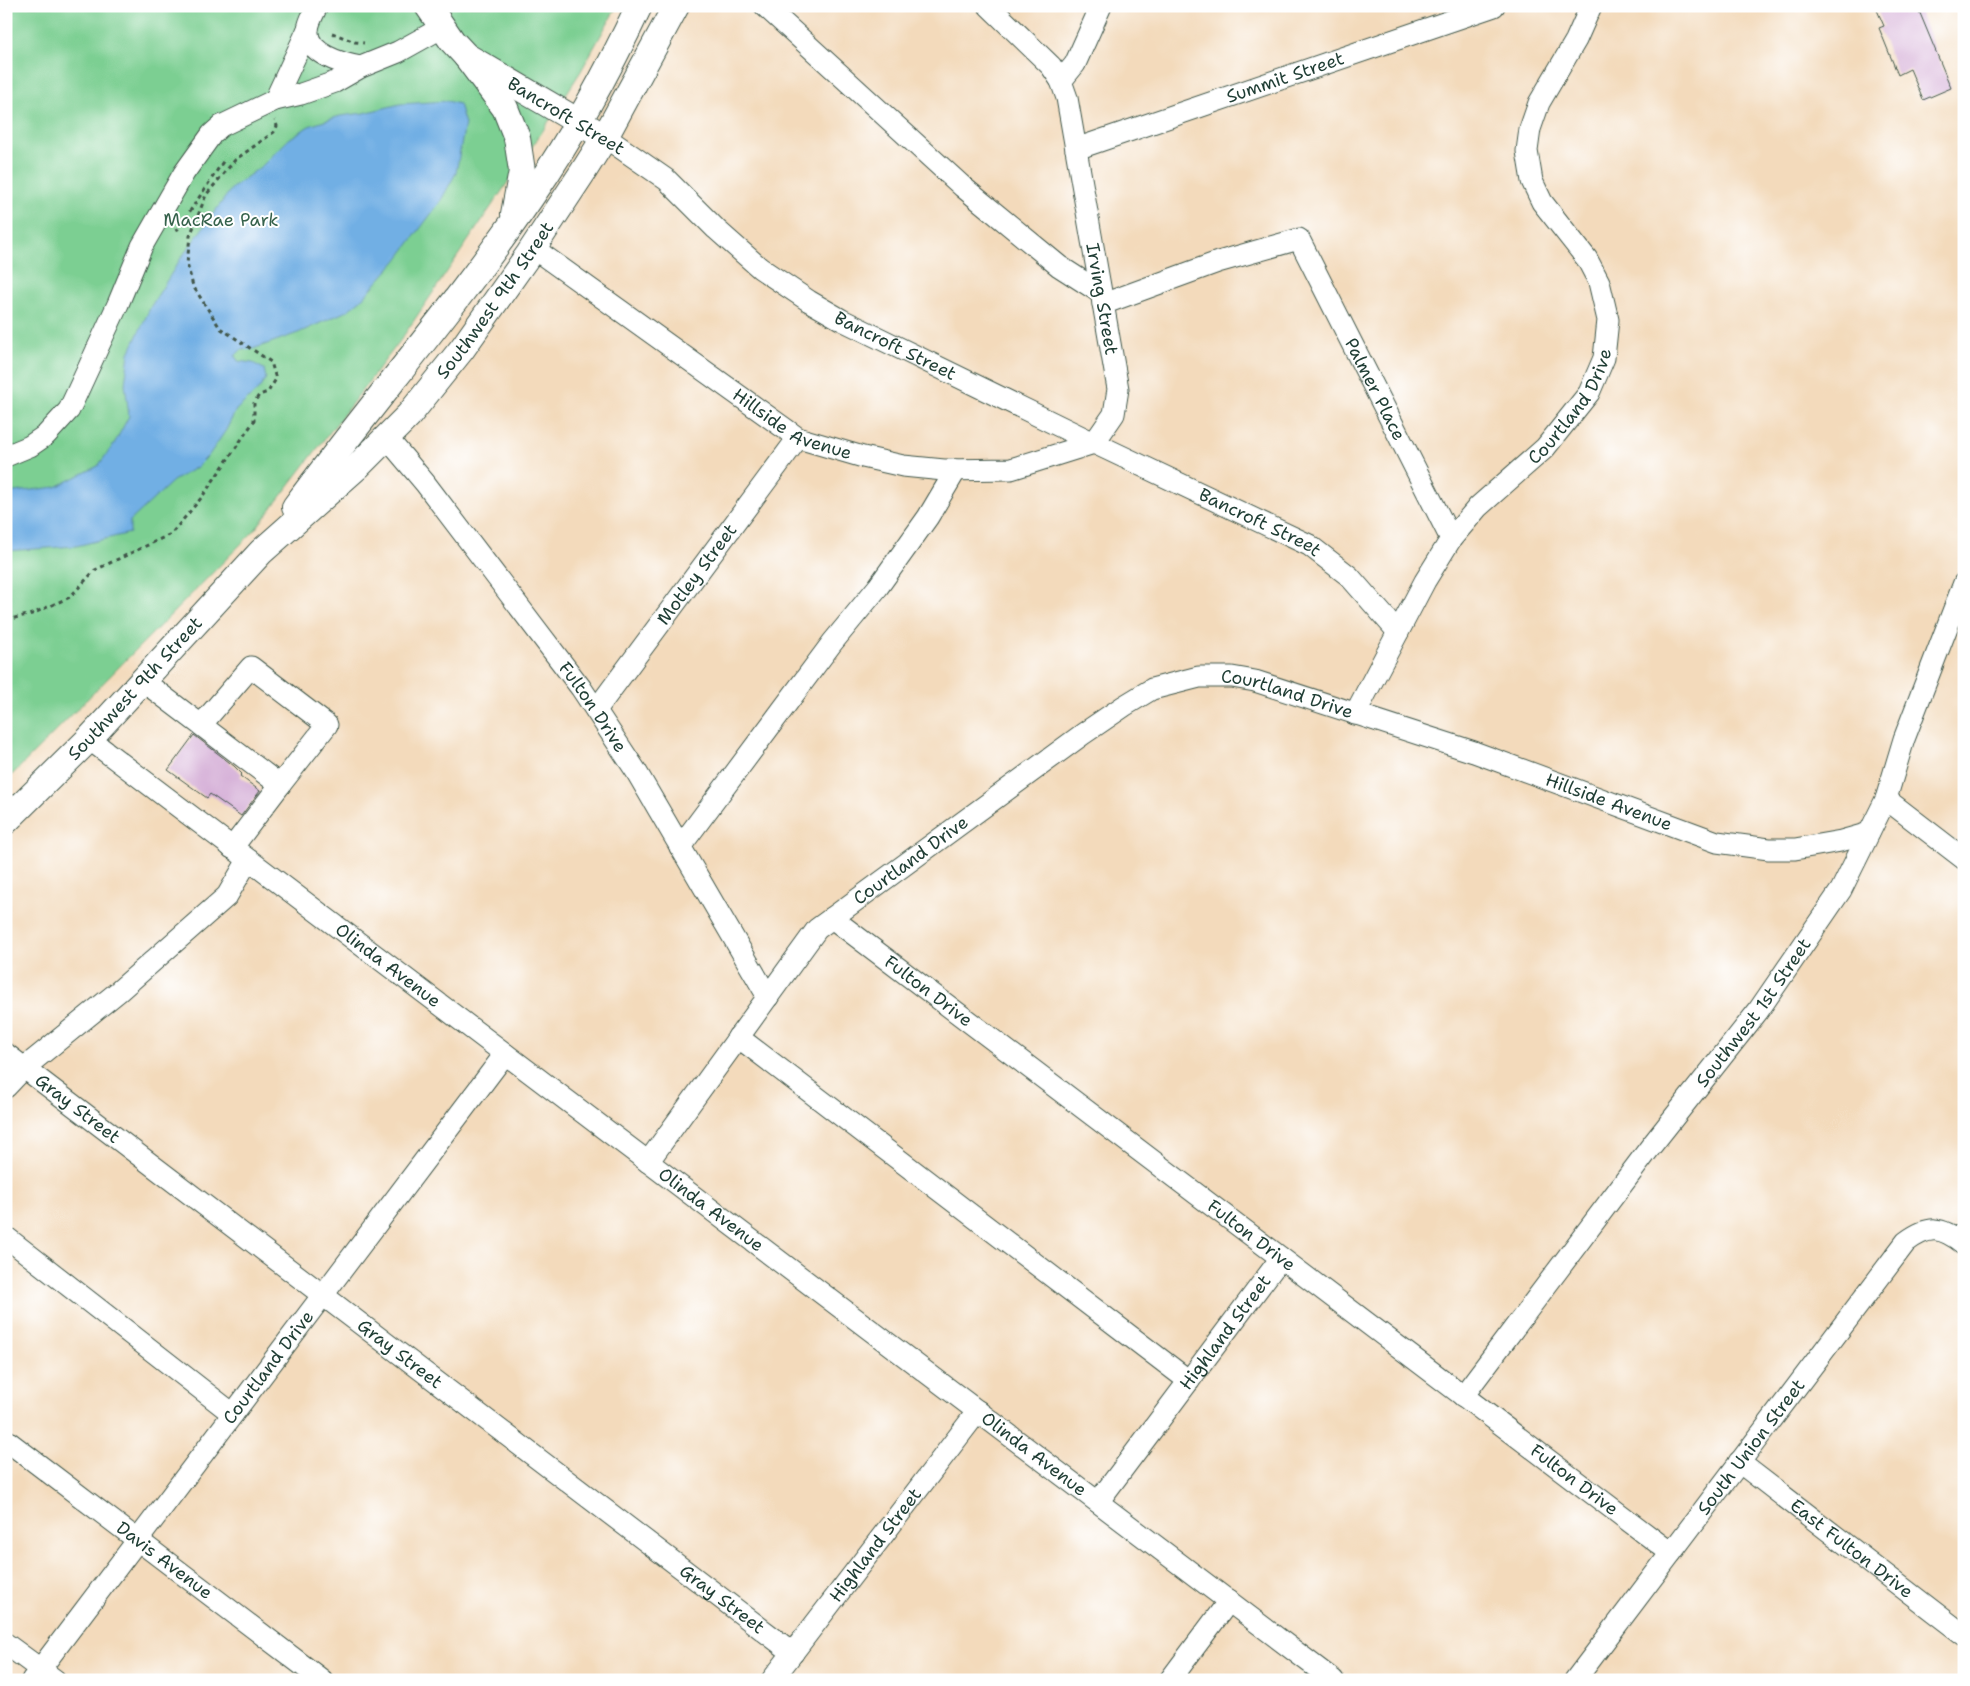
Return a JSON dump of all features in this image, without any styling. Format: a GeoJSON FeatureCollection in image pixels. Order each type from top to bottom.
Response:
{"type":"FeatureCollection","features":[{"type":"Feature","properties":{"kind":"main road","name":"Southwest 9th Street"},"geometry":{"type":"LineString","coordinates":[[261,552],[345,440],[482,266],[531,196],[578,122],[639,6]]}},
{"type":"Feature","properties":{"kind":"main road","name":"Southwest 9th Street"},"geometry":{"type":"LineString","coordinates":[[6,821],[89,739],[261,552],[409,416],[462,349],[533,248],[605,137],[676,6]]}},
{"type":"Feature","properties":{"kind":"main road","name":"Bancroft Street"},"geometry":{"type":"LineString","coordinates":[[436,17],[466,56],[605,137]]}},
{"type":"Feature","properties":{"kind":"main road"},"geometry":{"type":"LineString","coordinates":[[466,56],[505,108],[517,138],[522,171],[512,223],[482,266]]}},
{"type":"Feature","properties":{"kind":"street"},"geometry":{"type":"LineString","coordinates":[[272,101],[318,30],[317,6]]}},
{"type":"Feature","properties":{"kind":"street"},"geometry":{"type":"LineString","coordinates":[[765,6],[963,187],[1059,266],[1102,298]]}},
{"type":"Feature","properties":{"kind":"street","name":"Irving Street"},"geometry":{"type":"LineString","coordinates":[[989,6],[1051,66],[1061,81],[1068,98],[1118,389],[1114,414],[1094,443]]}},
{"type":"Feature","properties":{"kind":"street"},"geometry":{"type":"LineString","coordinates":[[1061,81],[1075,64],[1101,6]]}},
{"type":"Feature","properties":{"kind":"street","name":"Summit Street"},"geometry":{"type":"LineString","coordinates":[[1076,149],[1494,6]]}},
{"type":"Feature","properties":{"kind":"street","name":"Courtland Drive"},"geometry":{"type":"LineString","coordinates":[[648,1162],[817,929],[1124,706],[1152,690],[1199,677],[1232,677],[1255,681],[1354,714],[1425,581],[1451,540],[1478,507],[1545,448],[1589,394],[1604,358],[1608,320],[1599,282],[1587,259],[1542,202],[1532,181],[1527,151],[1530,129],[1539,102],[1576,40],[1591,6]]}},
{"type":"Feature","properties":{"kind":"street"},"geometry":{"type":"LineString","coordinates":[[6,456],[30,446],[46,435],[69,410],[118,304],[142,246],[165,205],[212,134],[221,126],[272,101],[301,94],[335,82],[362,67],[398,52],[436,17]]}},
{"type":"Feature","properties":{"kind":"street"},"geometry":{"type":"LineString","coordinates":[[318,30],[310,39],[328,58],[343,64],[362,67]]}},
{"type":"Feature","properties":{"kind":"street","name":"Bancroft Street"},"geometry":{"type":"LineString","coordinates":[[605,137],[667,180],[716,229],[760,268],[809,301],[842,320],[1094,443],[1309,545],[1349,576],[1398,632]]}},
{"type":"Feature","properties":{"kind":"street","name":"Palmer Place"},"geometry":{"type":"LineString","coordinates":[[1102,298],[1299,239],[1451,540]]}},
{"type":"Feature","properties":{"kind":"street","name":"Hillside Avenue"},"geometry":{"type":"LineString","coordinates":[[533,248],[798,438],[863,458],[903,466],[956,470],[1011,469],[1094,443]]}},
{"type":"Feature","properties":{"kind":"street","name":"Fulton Drive"},"geometry":{"type":"LineString","coordinates":[[387,438],[425,483],[596,710],[636,771],[768,997]]}},
{"type":"Feature","properties":{"kind":"street","name":"Motley Street"},"geometry":{"type":"LineString","coordinates":[[596,710],[798,438]]}},
{"type":"Feature","properties":{"kind":"street"},"geometry":{"type":"LineString","coordinates":[[680,847],[832,643],[878,587],[928,517],[956,470]]}},
{"type":"Feature","properties":{"kind":"street","name":"Southwest 1st Street"},"geometry":{"type":"LineString","coordinates":[[1463,1396],[1652,1145],[1758,1011],[1841,890],[1886,799],[1904,739],[1964,583]]}},
{"type":"Feature","properties":{"kind":"street"},"geometry":{"type":"LineString","coordinates":[[6,1088],[24,1068],[119,991],[227,896],[240,854],[280,785],[326,725],[251,667],[201,725]]}},
{"type":"Feature","properties":{"kind":"street"},"geometry":{"type":"LineString","coordinates":[[143,681],[280,785]]}},
{"type":"Feature","properties":{"kind":"street","name":"Hillside Avenue"},"geometry":{"type":"LineString","coordinates":[[1354,714],[1474,752],[1717,842],[1769,849],[1795,849],[1841,841],[1869,833]]}},
{"type":"Feature","properties":{"kind":"street","name":"Olinda Avenue"},"geometry":{"type":"LineString","coordinates":[[89,739],[1333,1680]]}},
{"type":"Feature","properties":{"kind":"street"},"geometry":{"type":"LineString","coordinates":[[1886,799],[1964,859]]}},
{"type":"Feature","properties":{"kind":"street","name":"Fulton Drive"},"geometry":{"type":"LineString","coordinates":[[832,918],[1671,1553]]}},
{"type":"Feature","properties":{"kind":"street"},"geometry":{"type":"LineString","coordinates":[[738,1037],[1189,1381]]}},
{"type":"Feature","properties":{"kind":"street","name":"Gray Street"},"geometry":{"type":"LineString","coordinates":[[6,1054],[793,1653]]}},
{"type":"Feature","properties":{"kind":"street","name":"Courtland Drive"},"geometry":{"type":"LineString","coordinates":[[42,1676],[138,1540],[505,1054]]}},
{"type":"Feature","properties":{"kind":"street","name":"South Union Street"},"geometry":{"type":"LineString","coordinates":[[1575,1680],[1906,1242],[1920,1231],[1939,1229],[1954,1236],[1964,1244]]}},
{"type":"Feature","properties":{"kind":"street"},"geometry":{"type":"LineString","coordinates":[[6,1237],[233,1414]]}},
{"type":"Feature","properties":{"kind":"street","name":"Highland Street"},"geometry":{"type":"LineString","coordinates":[[1098,1502],[1281,1258]]}},
{"type":"Feature","properties":{"kind":"street","name":"Highland Street"},"geometry":{"type":"LineString","coordinates":[[772,1680],[978,1411]]}},
{"type":"Feature","properties":{"kind":"street","name":"Davis Avenue"},"geometry":{"type":"LineString","coordinates":[[6,1440],[322,1680]]}},
{"type":"Feature","properties":{"kind":"street","name":"East Fulton Drive"},"geometry":{"type":"LineString","coordinates":[[1739,1462],[1964,1635]]}},
{"type":"Feature","properties":{"kind":"street"},"geometry":{"type":"LineString","coordinates":[[1170,1680],[1229,1601]]}},
{"type":"Feature","properties":{"kind":"street"},"geometry":{"type":"LineString","coordinates":[[6,1644],[42,1676]]}},
{"type":"Feature","properties":{"kind":"path"},"geometry":{"type":"LineString","coordinates":[[318,30],[355,42],[371,43]]}},
{"type":"Feature","properties":{"kind":"path"},"geometry":{"type":"LineString","coordinates":[[6,620],[32,614],[70,597],[95,570],[171,534],[202,497],[236,449],[254,421],[254,403],[259,396],[268,392],[273,385],[276,379],[271,362],[220,328],[193,286],[187,264],[190,236],[206,196],[235,160],[274,132],[277,126],[272,101]]}},
{"type":"Feature","properties":{"kind":"path"},"geometry":{"type":"LineString","coordinates":[[202,192],[206,196]]}},
{"type":"Feature","properties":{"kind":"green space","name":"MacRae Park"},"geometry":{"type":"Polygon","coordinates":[[[6,6],[617,6],[581,71],[542,132],[400,341],[254,531],[6,781],[6,6]]]}},
{"type":"Feature","properties":{"kind":"water"},"geometry":{"type":"Polygon","coordinates":[[[447,101],[459,104],[465,124],[456,173],[440,202],[396,261],[362,299],[347,311],[298,333],[253,349],[241,350],[235,356],[238,361],[253,363],[264,369],[266,378],[259,389],[236,410],[226,430],[209,455],[197,467],[173,481],[130,521],[130,533],[76,546],[6,551],[6,493],[56,487],[98,466],[114,444],[129,416],[125,384],[129,353],[151,306],[181,258],[232,188],[263,165],[289,139],[309,126],[340,116],[364,113],[400,104],[447,101]]]}},
{"type":"Feature","properties":{"kind":"building"},"geometry":{"type":"Polygon","coordinates":[[[1886,6],[1917,6],[1951,88],[1923,100],[1910,69],[1898,75],[1879,28],[1884,26],[1877,10],[1886,6]]]}},
{"type":"Feature","properties":{"kind":"building"},"geometry":{"type":"Polygon","coordinates":[[[194,735],[234,766],[242,774],[240,776],[260,791],[241,816],[210,794],[207,798],[168,770],[194,735]]]}}]}
